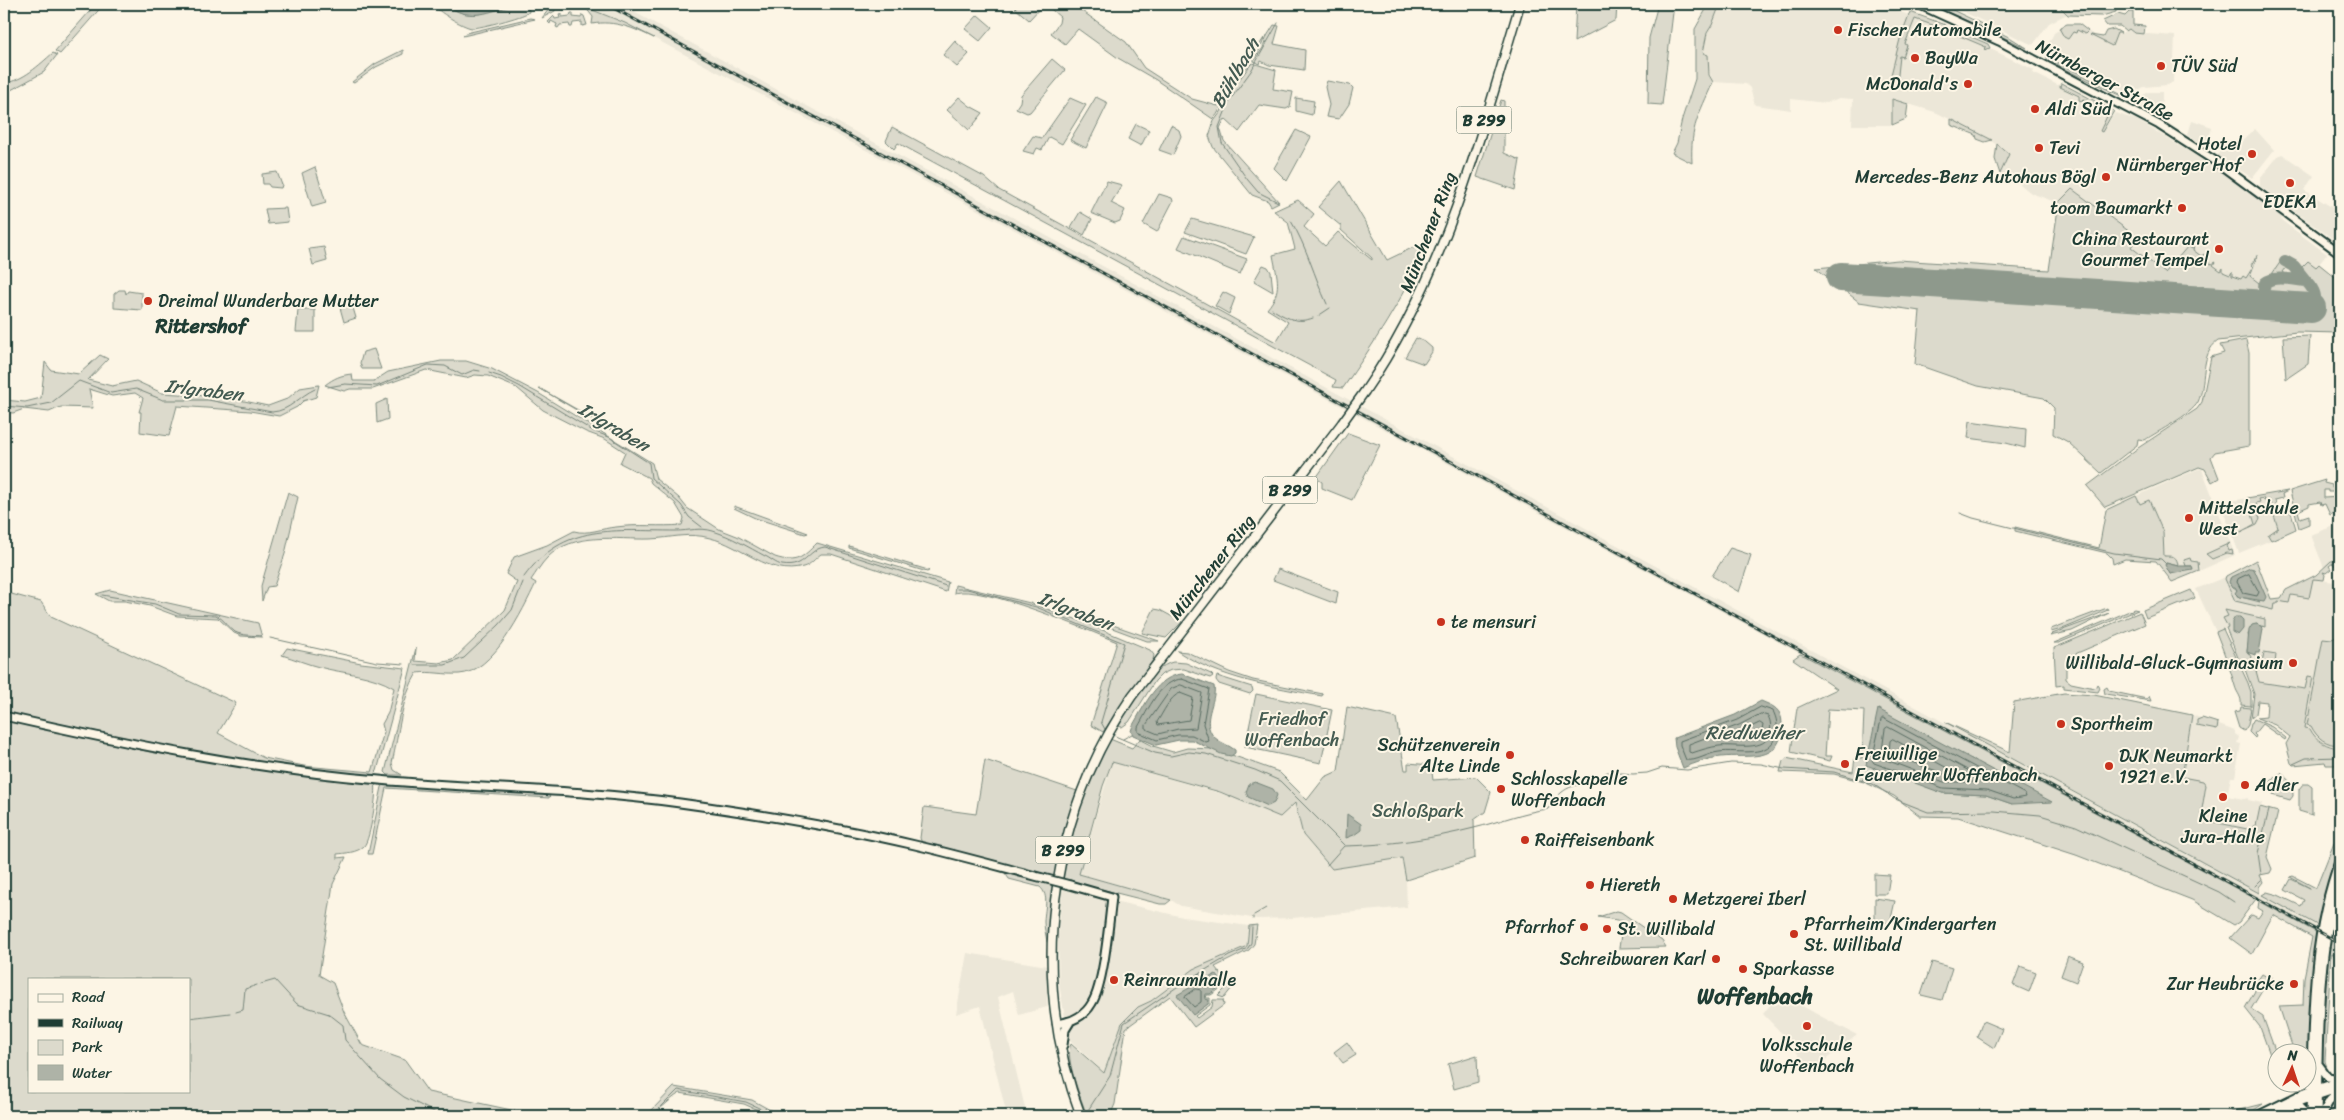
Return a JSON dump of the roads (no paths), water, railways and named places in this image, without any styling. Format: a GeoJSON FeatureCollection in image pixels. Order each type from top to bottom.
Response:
{"type":"FeatureCollection","features":[{"type":"Feature","properties":{"kind":"main road","name":"Münchener Ring"},"geometry":{"type":"LineString","coordinates":[[1081,1116],[1062,1052],[1057,1022],[1051,954],[1055,894],[1069,827],[1100,750],[1142,682],[1342,423],[1404,327],[1429,278],[1446,236],[1520,4]]}},
{"type":"Feature","properties":{"kind":"street","name":"Nürnberger Straße"},"geometry":{"type":"LineString","coordinates":[[1918,4],[1994,38],[2159,125],[2216,161],[2340,253]]}},
{"type":"Feature","properties":{"kind":"street"},"geometry":{"type":"LineString","coordinates":[[4,716],[150,748],[276,769],[380,780],[553,791],[678,803],[828,827],[915,845],[1112,897],[1098,992],[1091,1006],[1071,1022],[1064,1032],[1062,1052]]}},
{"type":"Feature","properties":{"kind":"street"},"geometry":{"type":"LineString","coordinates":[[2317,1116],[2314,1093],[2317,950],[2326,904],[2340,859]]}},
{"type":"Feature","properties":{"kind":"street"},"geometry":{"type":"LineString","coordinates":[[2285,1107],[2298,1107],[2309,1116],[2318,1064],[2325,946],[2340,880]]}},
{"type":"Feature","properties":{"kind":"street"},"geometry":{"type":"LineString","coordinates":[[1057,1022],[1080,1016]]}},
{"type":"Feature","properties":{"kind":"street"},"geometry":{"type":"LineString","coordinates":[[1057,1022],[1071,1022]]}},
{"type":"Feature","properties":{"kind":"street"},"geometry":{"type":"LineString","coordinates":[[2318,1064],[2328,1077],[2340,1080]]}},
{"type":"Feature","properties":{"kind":"street"},"geometry":{"type":"LineString","coordinates":[[2267,1116],[2340,1080]]}},
{"type":"Feature","properties":{"kind":"street"},"geometry":{"type":"LineString","coordinates":[[2258,1116],[2314,1093],[2340,1090]]}},
{"type":"Feature","properties":{"kind":"street"},"geometry":{"type":"LineString","coordinates":[[2321,1116],[2330,1100],[2340,1090]]}},
{"type":"Feature","properties":{"kind":"water"},"geometry":{"type":"Polygon","coordinates":[[[447,4],[510,4],[510,6],[485,13],[469,14],[454,10],[447,4]]]}},
{"type":"Feature","properties":{"kind":"water"},"geometry":{"type":"Polygon","coordinates":[[[2166,563],[2178,566],[2192,566],[2193,570],[2170,574],[2165,565],[2166,563]]]}},
{"type":"Feature","properties":{"kind":"water"},"geometry":{"type":"Polygon","coordinates":[[[2250,568],[2254,569],[2266,597],[2264,601],[2239,597],[2235,593],[2237,590],[2235,587],[2232,587],[2229,582],[2231,577],[2250,568]]]}},
{"type":"Feature","properties":{"kind":"water"},"geometry":{"type":"Polygon","coordinates":[[[2235,617],[2240,617],[2243,620],[2243,629],[2238,635],[2232,632],[2232,622],[2235,617]]]}},
{"type":"Feature","properties":{"kind":"water"},"geometry":{"type":"Polygon","coordinates":[[[2252,625],[2262,626],[2263,629],[2259,653],[2255,653],[2255,655],[2247,652],[2249,630],[2252,625]]]}},
{"type":"Feature","properties":{"kind":"water"},"geometry":{"type":"Polygon","coordinates":[[[1182,674],[1214,686],[1209,718],[1210,731],[1219,741],[1235,750],[1235,753],[1231,756],[1221,754],[1192,740],[1179,740],[1156,745],[1133,735],[1131,731],[1133,725],[1153,693],[1165,680],[1182,674]]]}},
{"type":"Feature","properties":{"kind":"water","name":"Riedlweiher"},"geometry":{"type":"Polygon","coordinates":[[[1761,701],[1779,711],[1782,719],[1780,737],[1776,746],[1770,752],[1762,755],[1712,758],[1683,768],[1675,747],[1674,738],[1735,715],[1761,701]]]}},
{"type":"Feature","properties":{"kind":"water"},"geometry":{"type":"Polygon","coordinates":[[[1878,709],[2052,802],[2012,804],[1986,795],[1942,793],[1866,765],[1878,709]]]}},
{"type":"Feature","properties":{"kind":"water"},"geometry":{"type":"Polygon","coordinates":[[[1255,782],[1273,789],[1277,795],[1274,803],[1268,806],[1248,797],[1246,792],[1249,784],[1255,782]]]}},
{"type":"Feature","properties":{"kind":"water"},"geometry":{"type":"Polygon","coordinates":[[[1347,814],[1361,824],[1361,830],[1346,838],[1347,814]]]}},
{"type":"Feature","properties":{"kind":"water"},"geometry":{"type":"Polygon","coordinates":[[[1216,974],[1224,984],[1210,994],[1206,994],[1205,999],[1209,1000],[1208,1004],[1193,1015],[1177,995],[1216,974]]]}},
{"type":"Feature","properties":{"kind":"waterway","name":"Bühlbach"},"geometry":{"type":"LineString","coordinates":[[1278,23],[1251,71],[1230,100],[1219,127],[1222,143],[1247,179],[1258,192],[1278,202]]}},
{"type":"Feature","properties":{"kind":"waterway","name":"Bühlbach"},"geometry":{"type":"LineString","coordinates":[[1291,221],[1302,241],[1327,304]]}},
{"type":"Feature","properties":{"kind":"waterway","name":"Bühlbach"},"geometry":{"type":"LineString","coordinates":[[1318,316],[1330,308]]}},
{"type":"Feature","properties":{"kind":"waterway","name":"Bühlbach"},"geometry":{"type":"LineString","coordinates":[[1272,309],[1292,319],[1307,320],[1313,318]]}},
{"type":"Feature","properties":{"kind":"waterway","name":"Irlgraben"},"geometry":{"type":"LineString","coordinates":[[328,387],[345,384],[377,386],[428,365],[445,366],[462,375],[474,370],[480,371]]}},
{"type":"Feature","properties":{"kind":"waterway","name":"Irlgraben"},"geometry":{"type":"LineString","coordinates":[[489,373],[519,386],[593,431],[609,437],[649,463],[651,478],[681,505],[689,517],[702,527]]}},
{"type":"Feature","properties":{"kind":"waterway","name":"Irlgraben"},"geometry":{"type":"LineString","coordinates":[[4,406],[27,408],[51,403],[79,381],[111,393],[136,389],[163,400],[208,400],[272,412],[284,409],[315,389]]}},
{"type":"Feature","properties":{"kind":"waterway"},"geometry":{"type":"LineString","coordinates":[[1960,513],[1973,518],[2114,553],[2161,559],[2166,564]]}},
{"type":"Feature","properties":{"kind":"waterway","name":"Irlgraben"},"geometry":{"type":"LineString","coordinates":[[524,577],[540,559],[556,547],[574,538],[592,533],[632,530],[676,531],[704,529],[727,536],[782,565],[801,562],[814,551],[825,547],[946,586]]}},
{"type":"Feature","properties":{"kind":"waterway","name":"Irlgraben"},"geometry":{"type":"LineString","coordinates":[[415,665],[445,665],[464,658],[512,610],[523,582]]}},
{"type":"Feature","properties":{"kind":"waterway","name":"Irlgraben"},"geometry":{"type":"LineString","coordinates":[[957,589],[967,589],[1036,607],[1124,643],[1101,722],[1106,731]]}},
{"type":"Feature","properties":{"kind":"waterway","name":"Irlgraben"},"geometry":{"type":"LineString","coordinates":[[102,595],[155,604],[179,614],[216,615],[235,632],[261,636]]}},
{"type":"Feature","properties":{"kind":"waterway","name":"Irlgraben"},"geometry":{"type":"LineString","coordinates":[[270,638],[377,662],[404,664]]}},
{"type":"Feature","properties":{"kind":"waterway"},"geometry":{"type":"LineString","coordinates":[[1123,739],[1132,734]]}},
{"type":"Feature","properties":{"kind":"waterway","name":"Irlgraben"},"geometry":{"type":"LineString","coordinates":[[1115,736],[1155,753],[1171,756],[1189,752],[1206,754],[1255,770],[1280,781],[1344,845]]}},
{"type":"Feature","properties":{"kind":"waterway"},"geometry":{"type":"LineString","coordinates":[[2293,764],[2306,758],[2340,757]]}},
{"type":"Feature","properties":{"kind":"waterway"},"geometry":{"type":"LineString","coordinates":[[1345,846],[1394,843],[1426,838],[1458,832],[1529,812],[1548,809],[1564,790],[1581,784],[1588,784],[1590,777],[1602,776],[1607,772],[1633,774],[1647,773],[1662,768],[1687,770],[1731,763],[1761,764],[1784,769],[1834,772],[1873,784],[1895,799],[1928,812],[1994,811],[2040,815],[2076,826],[2219,892],[2234,902]]}},
{"type":"Feature","properties":{"kind":"waterway"},"geometry":{"type":"LineString","coordinates":[[1862,780],[1875,767]]}},
{"type":"Feature","properties":{"kind":"waterway"},"geometry":{"type":"LineString","coordinates":[[2273,794],[2282,775]]}},
{"type":"Feature","properties":{"kind":"waterway"},"geometry":{"type":"LineString","coordinates":[[2261,874],[2258,853],[2269,810]]}},
{"type":"Feature","properties":{"kind":"waterway"},"geometry":{"type":"LineString","coordinates":[[1327,865],[1344,846]]}},
{"type":"Feature","properties":{"kind":"waterway"},"geometry":{"type":"LineString","coordinates":[[2255,886],[2261,880]]}},
{"type":"Feature","properties":{"kind":"waterway"},"geometry":{"type":"LineString","coordinates":[[1254,915],[1266,908]]}},
{"type":"Feature","properties":{"kind":"waterway"},"geometry":{"type":"LineString","coordinates":[[1085,1115],[1110,1076],[1124,1023],[1180,985],[1229,956],[1248,948],[1251,943],[1252,927]]}},
{"type":"Feature","properties":{"kind":"waterway"},"geometry":{"type":"LineString","coordinates":[[1199,974],[1204,981]]}},
{"type":"Feature","properties":{"kind":"waterway"},"geometry":{"type":"LineString","coordinates":[[261,984],[275,980],[297,1004],[329,1014],[343,1025],[345,1040],[380,1079],[404,1097],[442,1116]]}},
{"type":"Feature","properties":{"kind":"waterway"},"geometry":{"type":"LineString","coordinates":[[236,1012],[243,1010],[245,989],[257,985]]}},
{"type":"Feature","properties":{"kind":"waterway"},"geometry":{"type":"LineString","coordinates":[[190,1018],[230,1013]]}},
{"type":"Feature","properties":{"kind":"waterway"},"geometry":{"type":"LineString","coordinates":[[645,1116],[658,1110],[678,1090],[746,1102],[776,1116]]}},
{"type":"Feature","properties":{"kind":"railway"},"geometry":{"type":"LineString","coordinates":[[606,4],[2340,943]]}},
{"type":"Feature","properties":{"kind":"place","name":"Fischer Automobile"},"geometry":{"type":"Point","coordinates":[1838,30]}},
{"type":"Feature","properties":{"kind":"place","name":"BayWa"},"geometry":{"type":"Point","coordinates":[1915,58]}},
{"type":"Feature","properties":{"kind":"place","name":"TÜV Süd"},"geometry":{"type":"Point","coordinates":[2161,66]}},
{"type":"Feature","properties":{"kind":"place","name":"McDonald's"},"geometry":{"type":"Point","coordinates":[1968,84]}},
{"type":"Feature","properties":{"kind":"place","name":"Aldi Süd"},"geometry":{"type":"Point","coordinates":[2035,109]}},
{"type":"Feature","properties":{"kind":"place","name":"Tevi"},"geometry":{"type":"Point","coordinates":[2039,148]}},
{"type":"Feature","properties":{"kind":"place","name":"Hotel Nürnberger Hof"},"geometry":{"type":"Point","coordinates":[2252,154]}},
{"type":"Feature","properties":{"kind":"place","name":"Mercedes-Benz Autohaus Bögl"},"geometry":{"type":"Point","coordinates":[2106,177]}},
{"type":"Feature","properties":{"kind":"place","name":"EDEKA"},"geometry":{"type":"Point","coordinates":[2290,183]}},
{"type":"Feature","properties":{"kind":"place","name":"toom Baumarkt"},"geometry":{"type":"Point","coordinates":[2182,208]}},
{"type":"Feature","properties":{"kind":"place","name":"China Restaurant Gourmet Tempel"},"geometry":{"type":"Point","coordinates":[2219,249]}},
{"type":"Feature","properties":{"kind":"place","name":"Dreimal Wunderbare Mutter"},"geometry":{"type":"Point","coordinates":[148,301]}},
{"type":"Feature","properties":{"kind":"place","name":"Mittelschule West"},"geometry":{"type":"Point","coordinates":[2189,518]}},
{"type":"Feature","properties":{"kind":"place","name":"te mensuri"},"geometry":{"type":"Point","coordinates":[1441,622]}},
{"type":"Feature","properties":{"kind":"place","name":"Willibald-Gluck-Gymnasium"},"geometry":{"type":"Point","coordinates":[2293,663]}},
{"type":"Feature","properties":{"kind":"place","name":"Sportheim"},"geometry":{"type":"Point","coordinates":[2061,724]}},
{"type":"Feature","properties":{"kind":"place","name":"Schützenverein Alte Linde"},"geometry":{"type":"Point","coordinates":[1510,755]}},
{"type":"Feature","properties":{"kind":"place","name":"Freiwillige Feuerwehr Woffenbach"},"geometry":{"type":"Point","coordinates":[1845,764]}},
{"type":"Feature","properties":{"kind":"place","name":"DJK Neumarkt 1921 e.V."},"geometry":{"type":"Point","coordinates":[2109,766]}},
{"type":"Feature","properties":{"kind":"place","name":"Adler"},"geometry":{"type":"Point","coordinates":[2245,785]}},
{"type":"Feature","properties":{"kind":"place","name":"Schlosskapelle Woffenbach"},"geometry":{"type":"Point","coordinates":[1501,789]}},
{"type":"Feature","properties":{"kind":"place","name":"Kleine Jura-Halle"},"geometry":{"type":"Point","coordinates":[2223,797]}},
{"type":"Feature","properties":{"kind":"place","name":"Raiffeisenbank"},"geometry":{"type":"Point","coordinates":[1525,840]}},
{"type":"Feature","properties":{"kind":"place","name":"Hiereth"},"geometry":{"type":"Point","coordinates":[1590,885]}},
{"type":"Feature","properties":{"kind":"place","name":"Metzgerei Iberl"},"geometry":{"type":"Point","coordinates":[1673,899]}},
{"type":"Feature","properties":{"kind":"place","name":"Pfarrhof"},"geometry":{"type":"Point","coordinates":[1584,927]}},
{"type":"Feature","properties":{"kind":"place","name":"St. Willibald"},"geometry":{"type":"Point","coordinates":[1607,929]}},
{"type":"Feature","properties":{"kind":"place","name":"Pfarrheim/Kindergarten St. Willibald"},"geometry":{"type":"Point","coordinates":[1794,934]}},
{"type":"Feature","properties":{"kind":"place","name":"Schreibwaren Karl"},"geometry":{"type":"Point","coordinates":[1716,959]}},
{"type":"Feature","properties":{"kind":"place","name":"Sparkasse"},"geometry":{"type":"Point","coordinates":[1743,969]}},
{"type":"Feature","properties":{"kind":"place","name":"Reinraumhalle"},"geometry":{"type":"Point","coordinates":[1114,980]}},
{"type":"Feature","properties":{"kind":"place","name":"Zur Heubrücke"},"geometry":{"type":"Point","coordinates":[2294,984]}},
{"type":"Feature","properties":{"kind":"place","name":"Volksschule Woffenbach"},"geometry":{"type":"Point","coordinates":[1807,1026]}},
{"type":"Feature","properties":{"kind":"district","name":"Rittershof"},"geometry":{"type":"Point","coordinates":[201,326]}},
{"type":"Feature","properties":{"kind":"district","name":"Woffenbach"},"geometry":{"type":"Point","coordinates":[1755,996]}},
{"type":"Feature","properties":{"kind":"park label","name":"Friedhof Woffenbach"},"geometry":{"type":"Point","coordinates":[1292,730]}},
{"type":"Feature","properties":{"kind":"park label","name":"Schloßpark"},"geometry":{"type":"Point","coordinates":[1418,811]}}]}
